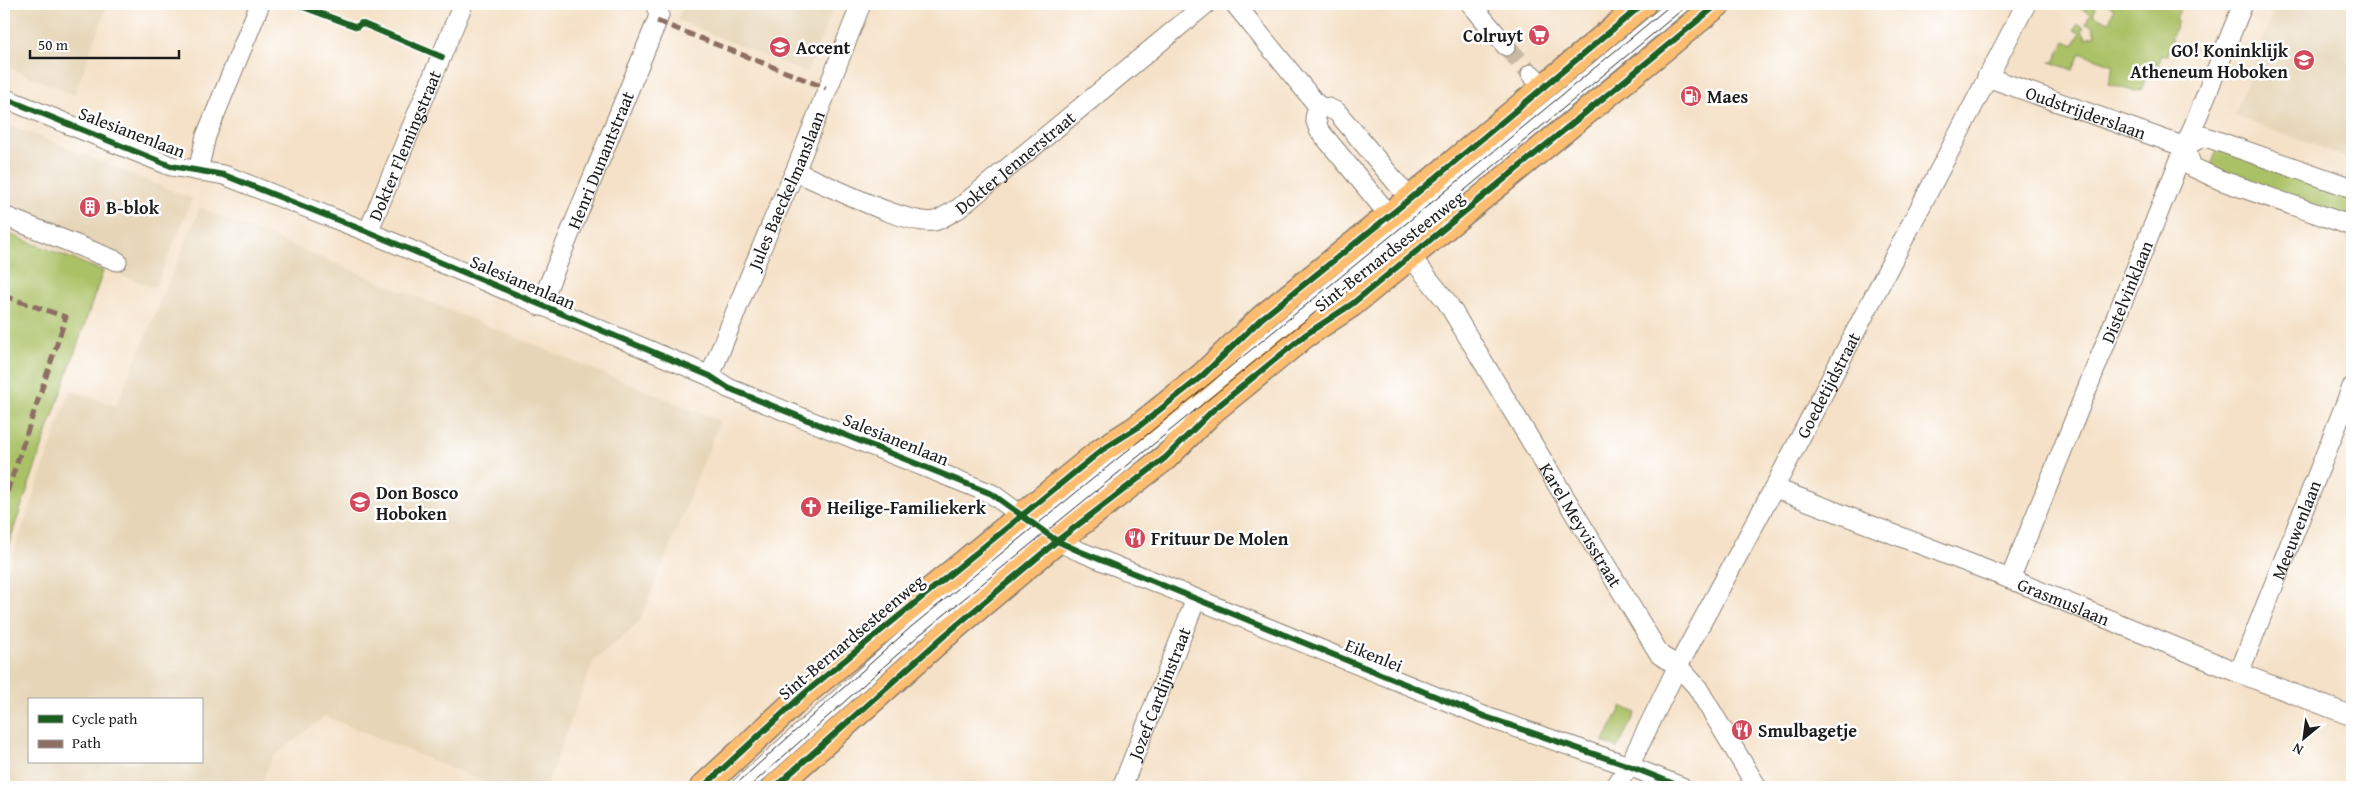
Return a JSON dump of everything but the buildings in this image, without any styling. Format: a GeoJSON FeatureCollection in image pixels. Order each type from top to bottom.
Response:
{"type":"FeatureCollection","features":[{"type":"Feature","properties":{"kind":"main road","name":"Sint-Bernardsesteenweg"},"geometry":{"type":"LineString","coordinates":[[775,787],[944,636],[1040,528],[1102,450],[1137,428],[1202,376],[1261,319],[1410,200],[1537,80],[1643,4]]}},
{"type":"Feature","properties":{"kind":"main road","name":"Sint-Bernardsesteenweg"},"geometry":{"type":"LineString","coordinates":[[703,787],[806,692],[1040,528],[1165,458],[1198,422],[1305,335],[1352,304],[1718,4]]}},
{"type":"Feature","properties":{"kind":"street"},"geometry":{"type":"LineString","coordinates":[[198,170],[206,136],[260,4]]}},
{"type":"Feature","properties":{"kind":"street","name":"Dokter Flemingstraat"},"geometry":{"type":"LineString","coordinates":[[368,232],[463,4]]}},
{"type":"Feature","properties":{"kind":"street","name":"Jules Baeckelmanslaan"},"geometry":{"type":"LineString","coordinates":[[710,376],[767,232],[784,192],[795,173],[861,4]]}},
{"type":"Feature","properties":{"kind":"street","name":"Dokter Jennerstraat"},"geometry":{"type":"LineString","coordinates":[[795,173],[913,220],[934,221],[958,209],[1206,4]]}},
{"type":"Feature","properties":{"kind":"street"},"geometry":{"type":"LineString","coordinates":[[1235,4],[1318,106],[1337,112],[1410,200]]}},
{"type":"Feature","properties":{"kind":"street"},"geometry":{"type":"LineString","coordinates":[[1471,4],[1506,46]]}},
{"type":"Feature","properties":{"kind":"street"},"geometry":{"type":"LineString","coordinates":[[741,787],[906,638],[1680,4]]}},
{"type":"Feature","properties":{"kind":"street","name":"Goedetijdstraat"},"geometry":{"type":"LineString","coordinates":[[1615,787],[1629,766],[1678,666],[1774,488],[2026,4]]}},
{"type":"Feature","properties":{"kind":"street","name":"Distelvinklaan"},"geometry":{"type":"LineString","coordinates":[[2010,578],[2243,4]]}},
{"type":"Feature","properties":{"kind":"street","name":"Henri Dunantstraat"},"geometry":{"type":"LineString","coordinates":[[540,306],[657,9]]}},
{"type":"Feature","properties":{"kind":"street","name":"Oudstrijderslaan"},"geometry":{"type":"LineString","coordinates":[[1987,77],[2185,147]]}},
{"type":"Feature","properties":{"kind":"street","name":"Salesianenlaan"},"geometry":{"type":"LineString","coordinates":[[6,104],[171,166],[224,175],[368,232],[710,376],[728,388],[992,494],[1040,528]]}},
{"type":"Feature","properties":{"kind":"street"},"geometry":{"type":"LineString","coordinates":[[1318,106],[1316,118],[1319,130],[1389,215]]}},
{"type":"Feature","properties":{"kind":"street"},"geometry":{"type":"LineString","coordinates":[[2352,188],[2203,136],[2185,147],[2192,167],[2206,174],[2352,226]]}},
{"type":"Feature","properties":{"kind":"street"},"geometry":{"type":"LineString","coordinates":[[1356,175],[1375,158]]}},
{"type":"Feature","properties":{"kind":"street"},"geometry":{"type":"LineString","coordinates":[[4,216],[117,261]]}},
{"type":"Feature","properties":{"kind":"street","name":"Karel Meyvisstraat"},"geometry":{"type":"LineString","coordinates":[[1410,256],[1447,302],[1660,655],[1678,666],[1697,687],[1757,787]]}},
{"type":"Feature","properties":{"kind":"street","name":"Meeuwenlaan"},"geometry":{"type":"LineString","coordinates":[[2239,672],[2352,387]]}},
{"type":"Feature","properties":{"kind":"street","name":"Grasmuslaan"},"geometry":{"type":"LineString","coordinates":[[1774,488],[2010,578],[2352,716]]}},
{"type":"Feature","properties":{"kind":"street","name":"Eikenlei"},"geometry":{"type":"LineString","coordinates":[[1040,528],[1196,599],[1486,717],[1629,766],[1682,787]]}},
{"type":"Feature","properties":{"kind":"street","name":"Jozef Cardijnstraat"},"geometry":{"type":"LineString","coordinates":[[1122,787],[1196,599]]}},
{"type":"Feature","properties":{"kind":"shaded area"},"geometry":{"type":"Polygon","coordinates":[[[4,4],[108,4],[74,95],[4,66],[4,4]]]}},
{"type":"Feature","properties":{"kind":"shaded area","name":"Accent"},"geometry":{"type":"Polygon","coordinates":[[[681,4],[835,4],[807,73],[677,20],[682,8],[681,4]]]}},
{"type":"Feature","properties":{"kind":"shaded area","name":"GO! Koninklijk Atheneum Hoboken"},"geometry":{"type":"Polygon","coordinates":[[[2276,4],[2352,4],[2352,159],[2234,116],[2276,4]]]}},
{"type":"Feature","properties":{"kind":"shaded area","name":"B-blok"},"geometry":{"type":"Polygon","coordinates":[[[4,122],[192,199],[155,288],[4,230],[4,122]]]}},
{"type":"Feature","properties":{"kind":"shaded area","name":"Don Bosco Hoboken"},"geometry":{"type":"Polygon","coordinates":[[[200,208],[720,421],[640,621],[593,662],[546,787],[496,787],[325,716],[272,758],[260,787],[4,787],[4,582],[70,390],[116,406],[200,208]]]}},
{"type":"Feature","properties":{"kind":"green space"},"geometry":{"type":"Polygon","coordinates":[[[2081,4],[2096,8],[2093,15],[2109,22],[2114,9],[2106,4],[2186,4],[2182,5],[2176,20],[2178,21],[2171,38],[2173,39],[2166,56],[2162,55],[2154,74],[2148,72],[2141,90],[2133,91],[2108,84],[2114,65],[2080,53],[2073,70],[2050,62],[2054,62],[2065,41],[2074,45],[2080,33],[2074,30],[2078,24],[2084,27],[2082,30],[2086,38],[2095,35],[2093,26],[2086,23],[2090,14],[2079,7],[2081,4]]]}},
{"type":"Feature","properties":{"kind":"green space"},"geometry":{"type":"Polygon","coordinates":[[[2218,148],[2352,196],[2352,220],[2210,168],[2218,148]]]}},
{"type":"Feature","properties":{"kind":"green space"},"geometry":{"type":"Polygon","coordinates":[[[4,232],[103,271],[4,557],[4,232]]]}},
{"type":"Feature","properties":{"kind":"green space"},"geometry":{"type":"Polygon","coordinates":[[[1622,706],[1636,713],[1617,748],[1603,742],[1622,706]]]}},
{"type":"Feature","properties":{"kind":"tunnel"},"geometry":{"type":"LineString","coordinates":[[1506,46],[1531,74]]}},
{"type":"Feature","properties":{"kind":"tram line"},"geometry":{"type":"LineString","coordinates":[[733,787],[911,627],[1672,4]]}},
{"type":"Feature","properties":{"kind":"tram line"},"geometry":{"type":"LineString","coordinates":[[749,787],[917,637],[1448,204],[1689,4]]}},
{"type":"Feature","properties":{"kind":"marked path"},"geometry":{"type":"LineString","coordinates":[[657,21],[826,88]]}},
{"type":"Feature","properties":{"kind":"marked path"},"geometry":{"type":"LineString","coordinates":[[4,296],[66,317],[4,501]]}},
{"type":"Feature","properties":{"kind":"cycle path"},"geometry":{"type":"LineString","coordinates":[[295,4],[357,27],[361,23],[442,57]]}},
{"type":"Feature","properties":{"kind":"cycle path"},"geometry":{"type":"LineString","coordinates":[[703,787],[806,692],[1102,450],[1137,428],[1202,376],[1261,319],[1410,199],[1643,4]]}},
{"type":"Feature","properties":{"kind":"cycle path"},"geometry":{"type":"LineString","coordinates":[[775,787],[944,636],[1057,541],[1165,458],[1212,411],[1305,335],[1352,304],[1718,4]]}},
{"type":"Feature","properties":{"kind":"cycle path"},"geometry":{"type":"LineString","coordinates":[[4,98],[171,166],[224,175],[368,232],[710,376],[728,388],[992,494],[1057,541],[1079,551],[1486,717],[1629,766],[1682,787]]}},
{"type":"Feature","properties":{"kind":"place","name":"Colruyt"},"geometry":{"type":"Point","coordinates":[1539,35]}},
{"type":"Feature","properties":{"kind":"place","name":"Accent"},"geometry":{"type":"Point","coordinates":[780,47]}},
{"type":"Feature","properties":{"kind":"place","name":"GO! Koninklijk Atheneum Hoboken"},"geometry":{"type":"Point","coordinates":[2304,60]}},
{"type":"Feature","properties":{"kind":"place","name":"Maes"},"geometry":{"type":"Point","coordinates":[1691,96]}},
{"type":"Feature","properties":{"kind":"place","name":"B-blok"},"geometry":{"type":"Point","coordinates":[90,207]}},
{"type":"Feature","properties":{"kind":"place","name":"Don Bosco Hoboken"},"geometry":{"type":"Point","coordinates":[360,502]}},
{"type":"Feature","properties":{"kind":"place","name":"Heilige-Familiekerk"},"geometry":{"type":"Point","coordinates":[811,507]}},
{"type":"Feature","properties":{"kind":"place","name":"Frituur De Molen"},"geometry":{"type":"Point","coordinates":[1135,538]}},
{"type":"Feature","properties":{"kind":"place","name":"Smulbagetje"},"geometry":{"type":"Point","coordinates":[1742,730]}}]}
